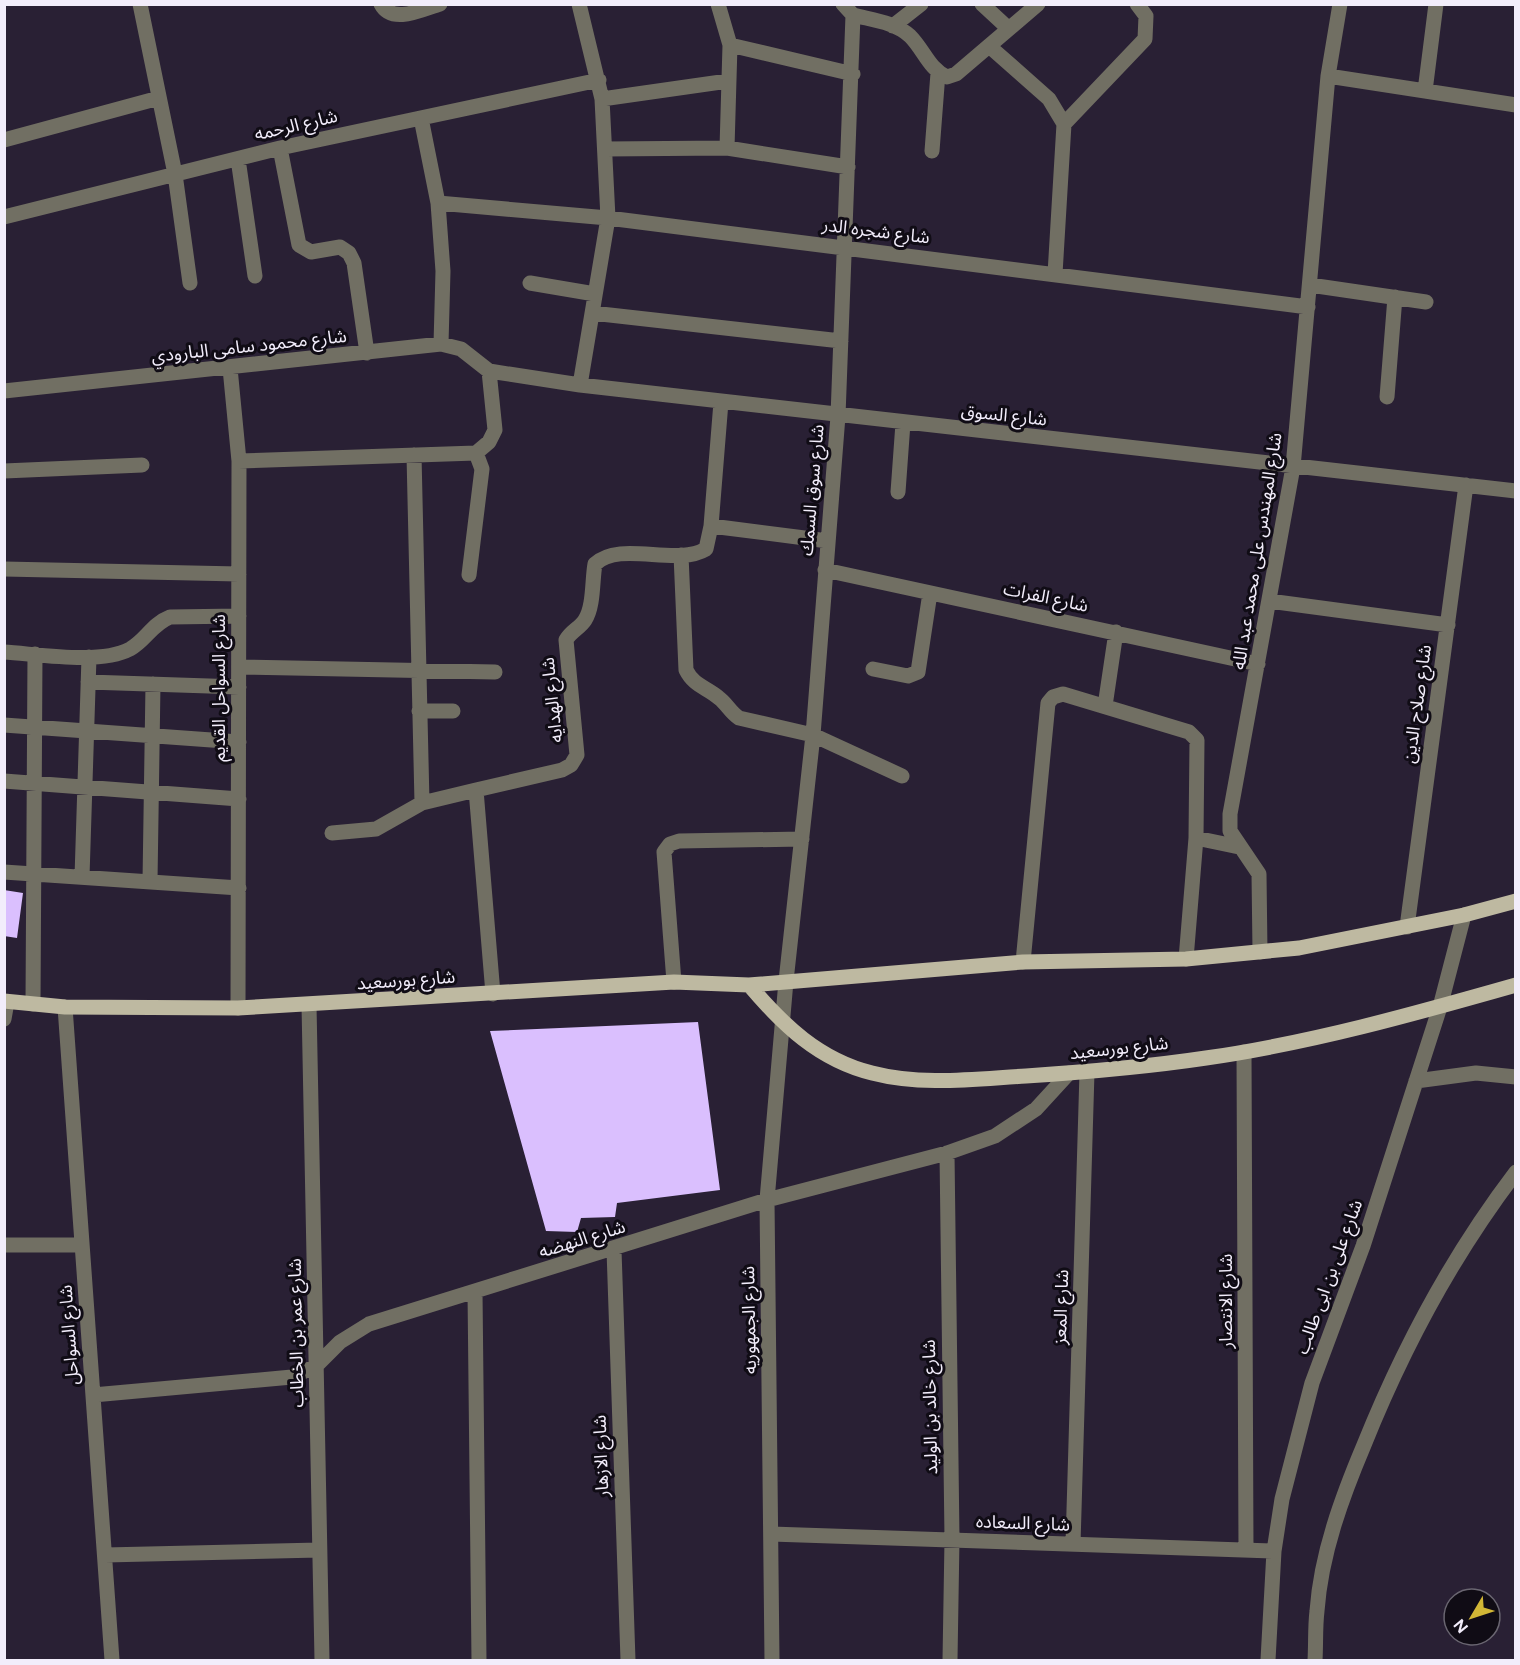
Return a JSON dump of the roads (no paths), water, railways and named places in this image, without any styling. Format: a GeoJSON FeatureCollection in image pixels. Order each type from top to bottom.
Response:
{"type":"FeatureCollection","features":[{"type":"Feature","properties":{"kind":"main road","name":"شارع بورسعيد"},"geometry":{"type":"LineString","coordinates":[[6,1001],[65,1007],[238,1008],[674,982],[749,985],[1023,962],[1186,959],[1299,948],[1464,915],[1515,901]]}},
{"type":"Feature","properties":{"kind":"main road","name":"شارع بورسعيد"},"geometry":{"type":"LineString","coordinates":[[749,985],[783,1024],[832,1058],[870,1073],[908,1080],[942,1081],[1087,1072],[1245,1052],[1440,1007],[1515,986]]}},
{"type":"Feature","properties":{"kind":"street"},"geometry":{"type":"LineString","coordinates":[[140,4],[175,174],[190,282]]}},
{"type":"Feature","properties":{"kind":"street"},"geometry":{"type":"LineString","coordinates":[[381,4],[390,14],[398,16],[440,4]]}},
{"type":"Feature","properties":{"kind":"street"},"geometry":{"type":"LineString","coordinates":[[579,4],[602,99],[608,218],[580,385]]}},
{"type":"Feature","properties":{"kind":"street"},"geometry":{"type":"LineString","coordinates":[[893,26],[921,4]]}},
{"type":"Feature","properties":{"kind":"street"},"geometry":{"type":"LineString","coordinates":[[982,4],[1009,29]]}},
{"type":"Feature","properties":{"kind":"street"},"geometry":{"type":"LineString","coordinates":[[848,10],[893,26],[909,36],[938,73],[947,77],[956,74],[1038,4]]}},
{"type":"Feature","properties":{"kind":"street"},"geometry":{"type":"LineString","coordinates":[[1064,124],[1145,39],[1146,16],[1137,4]]}},
{"type":"Feature","properties":{"kind":"street","name":"شارع المهندس على محمد عبد الله"},"geometry":{"type":"LineString","coordinates":[[1260,951],[1259,874],[1230,831],[1230,814],[1293,467],[1328,76],[1340,4]]}},
{"type":"Feature","properties":{"kind":"street"},"geometry":{"type":"LineString","coordinates":[[1425,91],[1436,4]]}},
{"type":"Feature","properties":{"kind":"street"},"geometry":{"type":"LineString","coordinates":[[721,6],[730,45],[727,148]]}},
{"type":"Feature","properties":{"kind":"street","name":"شارع سوق السمك"},"geometry":{"type":"LineString","coordinates":[[786,981],[813,735],[838,416],[853,74],[848,10]]}},
{"type":"Feature","properties":{"kind":"street"},"geometry":{"type":"LineString","coordinates":[[730,45],[853,74]]}},
{"type":"Feature","properties":{"kind":"street"},"geometry":{"type":"LineString","coordinates":[[989,46],[1049,99],[1064,124],[1055,274]]}},
{"type":"Feature","properties":{"kind":"street"},"geometry":{"type":"LineString","coordinates":[[932,151],[938,73]]}},
{"type":"Feature","properties":{"kind":"street"},"geometry":{"type":"LineString","coordinates":[[1328,76],[1515,105]]}},
{"type":"Feature","properties":{"kind":"street","name":"شارع الرحمه"},"geometry":{"type":"LineString","coordinates":[[4,217],[280,148],[598,80]]}},
{"type":"Feature","properties":{"kind":"street"},"geometry":{"type":"LineString","coordinates":[[602,99],[728,81]]}},
{"type":"Feature","properties":{"kind":"street"},"geometry":{"type":"LineString","coordinates":[[4,140],[159,98]]}},
{"type":"Feature","properties":{"kind":"street"},"geometry":{"type":"LineString","coordinates":[[421,118],[438,203],[443,271],[441,344]]}},
{"type":"Feature","properties":{"kind":"street"},"geometry":{"type":"LineString","coordinates":[[280,148],[298,245],[311,252],[340,247],[349,253],[354,263],[367,353]]}},
{"type":"Feature","properties":{"kind":"street"},"geometry":{"type":"LineString","coordinates":[[605,149],[727,148],[848,167]]}},
{"type":"Feature","properties":{"kind":"street"},"geometry":{"type":"LineString","coordinates":[[238,159],[255,276]]}},
{"type":"Feature","properties":{"kind":"street","name":"شارع شجره الدر"},"geometry":{"type":"LineString","coordinates":[[438,203],[608,218],[845,246],[1308,307]]}},
{"type":"Feature","properties":{"kind":"street"},"geometry":{"type":"LineString","coordinates":[[530,283],[596,294]]}},
{"type":"Feature","properties":{"kind":"street"},"geometry":{"type":"LineString","coordinates":[[1310,285],[1426,302]]}},
{"type":"Feature","properties":{"kind":"street"},"geometry":{"type":"LineString","coordinates":[[1387,397],[1395,297]]}},
{"type":"Feature","properties":{"kind":"street"},"geometry":{"type":"LineString","coordinates":[[592,313],[841,341]]}},
{"type":"Feature","properties":{"kind":"street","name":"شارع محمود سامى البارودي"},"geometry":{"type":"LineString","coordinates":[[4,391],[441,344],[461,349],[489,371]]}},
{"type":"Feature","properties":{"kind":"street","name":"شارع السواحل القديم"},"geometry":{"type":"LineString","coordinates":[[230,368],[239,461],[238,1008]]}},
{"type":"Feature","properties":{"kind":"street"},"geometry":{"type":"LineString","coordinates":[[239,461],[476,453],[489,442],[495,430],[489,371]]}},
{"type":"Feature","properties":{"kind":"street","name":"شارع السوق"},"geometry":{"type":"LineString","coordinates":[[489,371],[580,385],[838,416],[1515,491]]}},
{"type":"Feature","properties":{"kind":"street","name":"شارع الهدايه"},"geometry":{"type":"LineString","coordinates":[[476,790],[562,770],[575,761],[577,755],[566,640],[571,631],[585,620],[595,564],[608,555],[681,555],[706,549],[711,526],[721,402]]}},
{"type":"Feature","properties":{"kind":"street"},"geometry":{"type":"LineString","coordinates":[[898,492],[903,423]]}},
{"type":"Feature","properties":{"kind":"street"},"geometry":{"type":"LineString","coordinates":[[469,575],[482,469],[476,453]]}},
{"type":"Feature","properties":{"kind":"street"},"geometry":{"type":"LineString","coordinates":[[414,455],[422,803]]}},
{"type":"Feature","properties":{"kind":"street"},"geometry":{"type":"LineString","coordinates":[[4,471],[142,465]]}},
{"type":"Feature","properties":{"kind":"street","name":"شارع صلاح الدين"},"geometry":{"type":"LineString","coordinates":[[1407,927],[1466,485]]}},
{"type":"Feature","properties":{"kind":"street"},"geometry":{"type":"LineString","coordinates":[[711,526],[828,542]]}},
{"type":"Feature","properties":{"kind":"street"},"geometry":{"type":"LineString","coordinates":[[681,555],[686,670],[691,680],[700,688],[717,696],[731,713],[739,718],[813,735],[902,776]]}},
{"type":"Feature","properties":{"kind":"street"},"geometry":{"type":"LineString","coordinates":[[4,569],[239,574]]}},
{"type":"Feature","properties":{"kind":"street","name":"شارع الفرات"},"geometry":{"type":"LineString","coordinates":[[825,570],[1258,663]]}},
{"type":"Feature","properties":{"kind":"street"},"geometry":{"type":"LineString","coordinates":[[873,669],[908,676],[918,672],[930,593]]}},
{"type":"Feature","properties":{"kind":"street"},"geometry":{"type":"LineString","coordinates":[[1269,602],[1448,626]]}},
{"type":"Feature","properties":{"kind":"street"},"geometry":{"type":"LineString","coordinates":[[4,652],[89,657],[119,654],[132,648],[159,621],[170,617],[239,616]]}},
{"type":"Feature","properties":{"kind":"street"},"geometry":{"type":"LineString","coordinates":[[1105,706],[1116,632]]}},
{"type":"Feature","properties":{"kind":"street"},"geometry":{"type":"LineString","coordinates":[[33,1004],[35,654]]}},
{"type":"Feature","properties":{"kind":"street"},"geometry":{"type":"LineString","coordinates":[[82,877],[89,657]]}},
{"type":"Feature","properties":{"kind":"street"},"geometry":{"type":"LineString","coordinates":[[238,667],[495,672]]}},
{"type":"Feature","properties":{"kind":"street"},"geometry":{"type":"LineString","coordinates":[[88,682],[239,687]]}},
{"type":"Feature","properties":{"kind":"street"},"geometry":{"type":"LineString","coordinates":[[150,882],[153,684]]}},
{"type":"Feature","properties":{"kind":"street"},"geometry":{"type":"LineString","coordinates":[[1023,962],[1048,703],[1053,697],[1062,694],[1189,732],[1197,740],[1196,838],[1186,959]]}},
{"type":"Feature","properties":{"kind":"street"},"geometry":{"type":"LineString","coordinates":[[419,711],[453,711]]}},
{"type":"Feature","properties":{"kind":"street"},"geometry":{"type":"LineString","coordinates":[[4,725],[239,742]]}},
{"type":"Feature","properties":{"kind":"street"},"geometry":{"type":"LineString","coordinates":[[4,781],[239,799]]}},
{"type":"Feature","properties":{"kind":"street"},"geometry":{"type":"LineString","coordinates":[[332,833],[376,829],[422,803],[476,790],[493,994]]}},
{"type":"Feature","properties":{"kind":"street"},"geometry":{"type":"LineString","coordinates":[[1196,838],[1239,847]]}},
{"type":"Feature","properties":{"kind":"street"},"geometry":{"type":"LineString","coordinates":[[674,982],[664,852],[670,844],[679,841],[802,839]]}},
{"type":"Feature","properties":{"kind":"street"},"geometry":{"type":"LineString","coordinates":[[4,872],[239,888]]}},
{"type":"Feature","properties":{"kind":"street","name":"شارع على بن ابى طالب"},"geometry":{"type":"LineString","coordinates":[[1268,1660],[1274,1551],[1282,1499],[1312,1383],[1363,1246],[1440,1007],[1464,915]]}},
{"type":"Feature","properties":{"kind":"street","name":"شارع الجمهوريه"},"geometry":{"type":"LineString","coordinates":[[772,1660],[767,1200],[786,981]]}},
{"type":"Feature","properties":{"kind":"street"},"geometry":{"type":"LineString","coordinates":[[4,1019],[6,1001]]}},
{"type":"Feature","properties":{"kind":"street","name":"شارع عمر بن الخطاب"},"geometry":{"type":"LineString","coordinates":[[309,1005],[322,1660]]}},
{"type":"Feature","properties":{"kind":"street","name":"شارع السواحل"},"geometry":{"type":"LineString","coordinates":[[65,1007],[112,1660]]}},
{"type":"Feature","properties":{"kind":"street","name":"شارع الانتصار"},"geometry":{"type":"LineString","coordinates":[[1245,1052],[1246,1550]]}},
{"type":"Feature","properties":{"kind":"street","name":"شارع المعز"},"geometry":{"type":"LineString","coordinates":[[1073,1544],[1087,1072]]}},
{"type":"Feature","properties":{"kind":"street","name":"شارع النهضه"},"geometry":{"type":"LineString","coordinates":[[93,1395],[292,1377],[316,1366],[340,1342],[369,1324],[614,1250],[767,1200],[947,1153],[995,1136],[1017,1124],[1042,1104],[1068,1073]]}},
{"type":"Feature","properties":{"kind":"street"},"geometry":{"type":"LineString","coordinates":[[1416,1081],[1476,1073],[1515,1077]]}},
{"type":"Feature","properties":{"kind":"street","name":"شارع خالد بن الوليد"},"geometry":{"type":"LineString","coordinates":[[947,1153],[952,1539],[950,1660]]}},
{"type":"Feature","properties":{"kind":"street"},"geometry":{"type":"LineString","coordinates":[[1315,1660],[1317,1609],[1327,1555],[1344,1494],[1378,1408],[1444,1277],[1486,1211],[1515,1172]]}},
{"type":"Feature","properties":{"kind":"street"},"geometry":{"type":"LineString","coordinates":[[4,1245],[82,1245]]}},
{"type":"Feature","properties":{"kind":"street","name":"شارع الازهار"},"geometry":{"type":"LineString","coordinates":[[614,1250],[628,1660]]}},
{"type":"Feature","properties":{"kind":"street"},"geometry":{"type":"LineString","coordinates":[[475,1292],[478,1660]]}},
{"type":"Feature","properties":{"kind":"street","name":"شارع السعاده"},"geometry":{"type":"LineString","coordinates":[[771,1534],[1274,1551]]}},
{"type":"Feature","properties":{"kind":"street"},"geometry":{"type":"LineString","coordinates":[[105,1556],[319,1550]]}}]}
